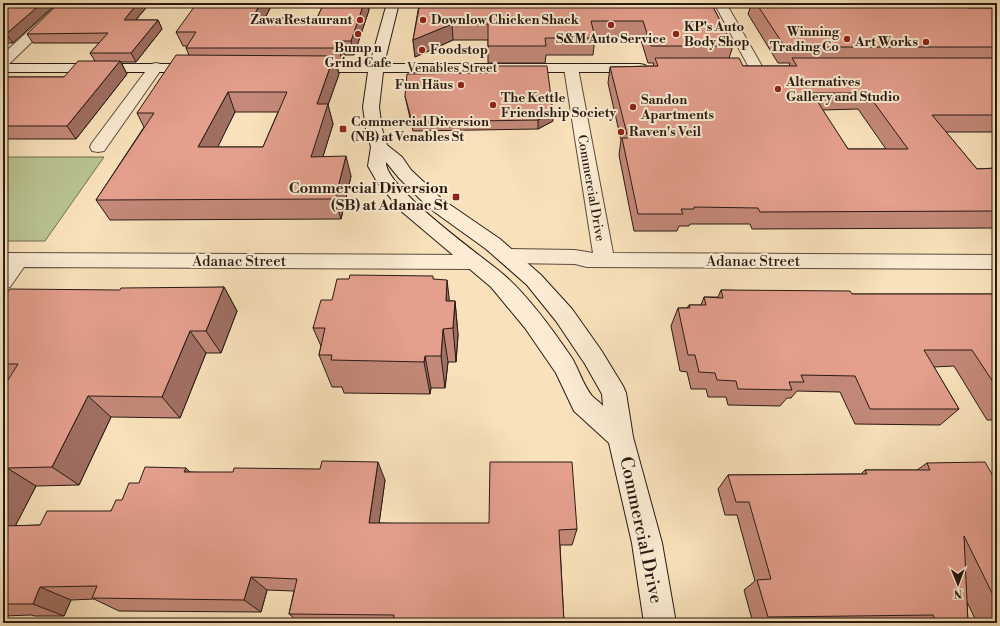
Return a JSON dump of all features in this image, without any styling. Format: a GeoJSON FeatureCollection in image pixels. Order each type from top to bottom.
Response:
{"type":"FeatureCollection","features":[{"type":"Feature","properties":{"kind":"street"},"geometry":{"type":"LineString","coordinates":[[3,62],[66,3]]}},
{"type":"Feature","properties":{"kind":"street"},"geometry":{"type":"LineString","coordinates":[[393,3],[376,68],[371,107],[374,129],[379,147],[378,166],[385,180],[408,207],[498,281],[534,322],[564,366],[583,403],[620,437]]}},
{"type":"Feature","properties":{"kind":"street"},"geometry":{"type":"LineString","coordinates":[[720,3],[756,68]]}},
{"type":"Feature","properties":{"kind":"street"},"geometry":{"type":"LineString","coordinates":[[98,147],[156,67]]}},
{"type":"Feature","properties":{"kind":"street"},"geometry":{"type":"LineString","coordinates":[[3,68],[216,68]]}},
{"type":"Feature","properties":{"kind":"street","name":"Venables Street"},"geometry":{"type":"LineString","coordinates":[[290,68],[656,68]]}},
{"type":"Feature","properties":{"kind":"street","name":"Commercial Drive"},"geometry":{"type":"LineString","coordinates":[[571,68],[604,260]]}},
{"type":"Feature","properties":{"kind":"street"},"geometry":{"type":"LineString","coordinates":[[740,68],[771,68]]}},
{"type":"Feature","properties":{"kind":"street","name":"Commercial Drive"},"geometry":{"type":"LineString","coordinates":[[379,147],[396,161],[405,174],[436,204],[509,256],[547,293],[593,357],[614,393],[620,437],[647,543],[660,623]]}},
{"type":"Feature","properties":{"kind":"street","name":"Adanac Street"},"geometry":{"type":"LineString","coordinates":[[509,256],[604,260],[997,262]]}},
{"type":"Feature","properties":{"kind":"street"},"geometry":{"type":"LineString","coordinates":[[3,281],[11,261]]}},
{"type":"Feature","properties":{"kind":"street","name":"Adanac Street"},"geometry":{"type":"LineString","coordinates":[[11,261],[474,262]]}},
{"type":"Feature","properties":{"kind":"green space"},"geometry":{"type":"Polygon","coordinates":[[[3,157],[104,157],[45,241],[3,241],[3,157]]]}},
{"type":"Feature","properties":{"kind":"building"},"geometry":{"type":"Polygon","coordinates":[[[3,3],[42,3],[6,34],[3,34],[3,3]]]}},
{"type":"Feature","properties":{"kind":"building"},"geometry":{"type":"Polygon","coordinates":[[[59,3],[138,3],[124,20],[158,20],[131,53],[90,53],[108,33],[27,34],[59,3]]]}},
{"type":"Feature","properties":{"kind":"building"},"geometry":{"type":"Polygon","coordinates":[[[197,3],[261,3],[252,18],[317,18],[324,3],[364,3],[351,41],[342,41],[339,48],[186,48],[196,32],[176,32],[197,3]]]}},
{"type":"Feature","properties":{"kind":"building"},"geometry":{"type":"Polygon","coordinates":[[[420,3],[711,3],[733,46],[651,46],[643,21],[591,21],[595,38],[545,38],[546,46],[488,46],[488,24],[452,24],[413,40],[420,3]]]}},
{"type":"Feature","properties":{"kind":"building"},"geometry":{"type":"Polygon","coordinates":[[[756,3],[878,6],[875,3],[963,3],[969,8],[997,8],[997,47],[785,47],[756,3]]]}},
{"type":"Feature","properties":{"kind":"building"},"geometry":{"type":"Polygon","coordinates":[[[176,55],[334,56],[317,104],[328,104],[311,157],[346,156],[335,199],[96,200],[154,113],[137,113],[176,55]],[[228,92],[198,147],[263,147],[287,92],[228,92]]]}},
{"type":"Feature","properties":{"kind":"building"},"geometry":{"type":"Polygon","coordinates":[[[655,58],[739,58],[743,66],[797,66],[792,58],[997,58],[997,115],[932,115],[977,169],[997,168],[997,211],[760,212],[758,208],[694,207],[694,209],[681,209],[683,214],[638,214],[622,138],[628,138],[610,67],[658,66],[655,58]],[[812,93],[848,149],[908,149],[867,93],[812,93]]]}},
{"type":"Feature","properties":{"kind":"building"},"geometry":{"type":"Polygon","coordinates":[[[78,61],[120,61],[67,126],[3,126],[3,77],[64,77],[78,61]]]}},
{"type":"Feature","properties":{"kind":"building"},"geometry":{"type":"Polygon","coordinates":[[[488,66],[547,66],[553,112],[538,120],[412,122],[405,96],[407,74],[488,73],[488,66]]]}},
{"type":"Feature","properties":{"kind":"building"},"geometry":{"type":"Polygon","coordinates":[[[350,275],[433,276],[433,279],[447,280],[446,301],[455,301],[453,328],[443,329],[441,356],[425,356],[424,362],[331,360],[332,355],[319,355],[325,328],[313,328],[321,300],[332,300],[337,279],[349,279],[350,275]]]}},
{"type":"Feature","properties":{"kind":"building"},"geometry":{"type":"Polygon","coordinates":[[[224,287],[206,331],[190,331],[162,397],[88,396],[52,467],[7,468],[3,474],[3,397],[5,394],[3,394],[3,388],[18,364],[3,364],[3,298],[10,289],[120,290],[121,288],[224,287]]]}},
{"type":"Feature","properties":{"kind":"building"},"geometry":{"type":"Polygon","coordinates":[[[721,290],[850,291],[852,294],[997,294],[997,388],[972,350],[924,350],[959,409],[870,409],[855,376],[801,375],[804,382],[789,382],[792,390],[738,389],[736,381],[717,380],[715,373],[699,372],[695,355],[688,355],[678,308],[690,308],[689,305],[706,305],[704,297],[723,298],[721,290]]]}},
{"type":"Feature","properties":{"kind":"building"},"geometry":{"type":"Polygon","coordinates":[[[322,461],[378,462],[369,523],[489,523],[490,462],[572,462],[577,529],[559,530],[564,623],[393,622],[394,615],[289,614],[297,579],[251,577],[244,600],[92,598],[97,586],[40,587],[33,604],[3,604],[3,526],[40,525],[47,511],[111,511],[116,500],[122,500],[129,483],[139,483],[145,467],[186,468],[184,472],[233,472],[234,468],[320,469],[322,461]]]}},
{"type":"Feature","properties":{"kind":"building"},"geometry":{"type":"Polygon","coordinates":[[[985,462],[997,483],[997,603],[964,536],[968,623],[937,623],[933,615],[768,617],[757,580],[771,579],[749,502],[736,502],[728,475],[867,474],[865,470],[930,470],[927,463],[985,462]]]}},
{"type":"Feature","properties":{"kind":"place","name":"Zawa Restaurant"},"geometry":{"type":"Point","coordinates":[360,20]}},
{"type":"Feature","properties":{"kind":"place","name":"Downlow Chicken Shack"},"geometry":{"type":"Point","coordinates":[423,20]}},
{"type":"Feature","properties":{"kind":"place","name":"S&M Auto Service"},"geometry":{"type":"Point","coordinates":[611,25]}},
{"type":"Feature","properties":{"kind":"place","name":"Bump n Grind Cafe"},"geometry":{"type":"Point","coordinates":[358,34]}},
{"type":"Feature","properties":{"kind":"place","name":"KP's Auto Body Shop"},"geometry":{"type":"Point","coordinates":[676,34]}},
{"type":"Feature","properties":{"kind":"place","name":"Winning Trading Co"},"geometry":{"type":"Point","coordinates":[847,39]}},
{"type":"Feature","properties":{"kind":"place","name":"Art Works"},"geometry":{"type":"Point","coordinates":[926,42]}},
{"type":"Feature","properties":{"kind":"place","name":"Foodstop"},"geometry":{"type":"Point","coordinates":[422,50]}},
{"type":"Feature","properties":{"kind":"place","name":"Fun Häus"},"geometry":{"type":"Point","coordinates":[461,85]}},
{"type":"Feature","properties":{"kind":"place","name":"Alternatives Gallery and Studio"},"geometry":{"type":"Point","coordinates":[778,89]}},
{"type":"Feature","properties":{"kind":"place","name":"The Kettle Friendship Society"},"geometry":{"type":"Point","coordinates":[493,105]}},
{"type":"Feature","properties":{"kind":"place","name":"Sandon Apartments"},"geometry":{"type":"Point","coordinates":[633,107]}},
{"type":"Feature","properties":{"kind":"place","name":"Commercial Diversion (NB) at Venables St"},"geometry":{"type":"Point","coordinates":[343,129]}},
{"type":"Feature","properties":{"kind":"place","name":"Raven's Veil"},"geometry":{"type":"Point","coordinates":[621,132]}},
{"type":"Feature","properties":{"kind":"place","name":"Commercial Diversion (SB) at Adanac St"},"geometry":{"type":"Point","coordinates":[456,197]}}]}
